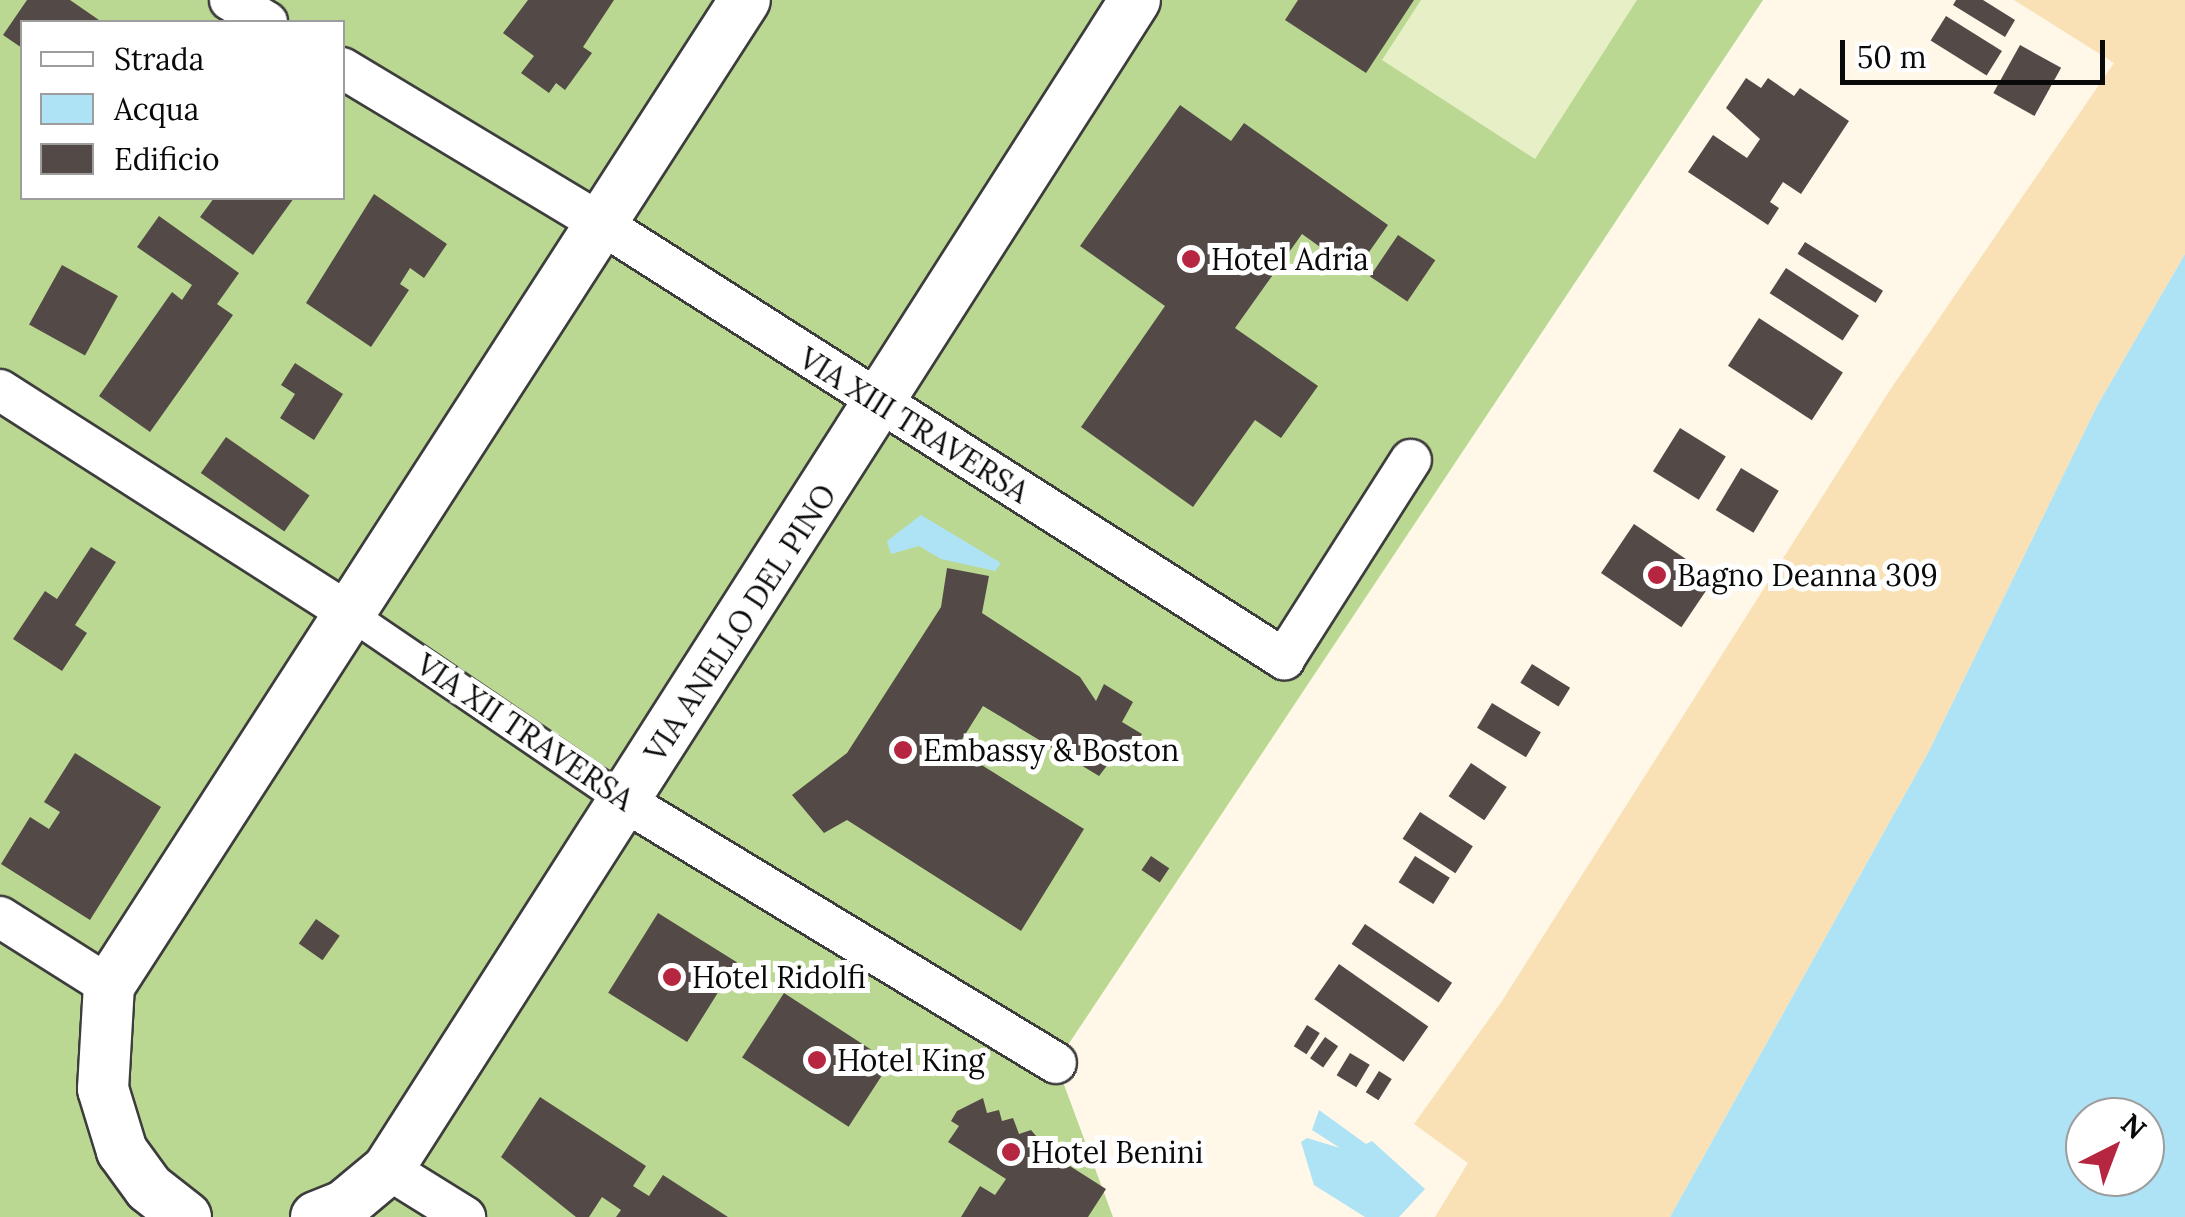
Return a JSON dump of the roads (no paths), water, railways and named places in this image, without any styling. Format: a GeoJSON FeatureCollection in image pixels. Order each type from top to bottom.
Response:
{"type":"FeatureCollection","features":[{"type":"Feature","properties":{"kind":"street"},"geometry":{"type":"LineString","coordinates":[[230,0],[264,20]]}},
{"type":"Feature","properties":{"kind":"street"},"geometry":{"type":"LineString","coordinates":[[186,1217],[148,1188],[122,1150],[103,1089],[109,986],[346,612],[603,225],[745,0]]}},
{"type":"Feature","properties":{"kind":"street","name":"VIA ANELLO DEL PINO"},"geometry":{"type":"LineString","coordinates":[[316,1217],[345,1205],[388,1169],[881,405],[1135,0]]}},
{"type":"Feature","properties":{"kind":"street","name":"VIA XIII TRAVERSA"},"geometry":{"type":"LineString","coordinates":[[345,70],[603,225],[1284,659],[1411,460]]}},
{"type":"Feature","properties":{"kind":"street","name":"VIA XII TRAVERSA"},"geometry":{"type":"LineString","coordinates":[[0,390],[346,612],[624,800],[1056,1063]]}},
{"type":"Feature","properties":{"kind":"street"},"geometry":{"type":"LineString","coordinates":[[0,917],[109,986]]}},
{"type":"Feature","properties":{"kind":"street"},"geometry":{"type":"LineString","coordinates":[[388,1169],[465,1217]]}},
{"type":"Feature","properties":{"kind":"water"},"geometry":{"type":"Polygon","coordinates":[[[2185,254],[2185,1217],[1670,1217],[1929,751],[2097,406],[2185,254]]]}},
{"type":"Feature","properties":{"kind":"water"},"geometry":{"type":"Polygon","coordinates":[[[921,515],[1001,563],[995,571],[941,559],[919,546],[891,554],[887,541],[921,515]]]}},
{"type":"Feature","properties":{"kind":"water"},"geometry":{"type":"Polygon","coordinates":[[[1319,1110],[1366,1144],[1372,1141],[1425,1189],[1399,1217],[1365,1217],[1314,1185],[1301,1142],[1307,1138],[1340,1148],[1312,1130],[1319,1110]]]}},
{"type":"Feature","properties":{"kind":"place","name":"Hotel Adria"},"geometry":{"type":"Point","coordinates":[1191,259]}},
{"type":"Feature","properties":{"kind":"place","name":"Bagno Deanna 309"},"geometry":{"type":"Point","coordinates":[1657,575]}},
{"type":"Feature","properties":{"kind":"place","name":"Embassy & Boston"},"geometry":{"type":"Point","coordinates":[903,750]}},
{"type":"Feature","properties":{"kind":"place","name":"Hotel Ridolfi"},"geometry":{"type":"Point","coordinates":[672,977]}},
{"type":"Feature","properties":{"kind":"place","name":"Hotel King"},"geometry":{"type":"Point","coordinates":[817,1060]}},
{"type":"Feature","properties":{"kind":"place","name":"Hotel Benini"},"geometry":{"type":"Point","coordinates":[1011,1152]}}]}
